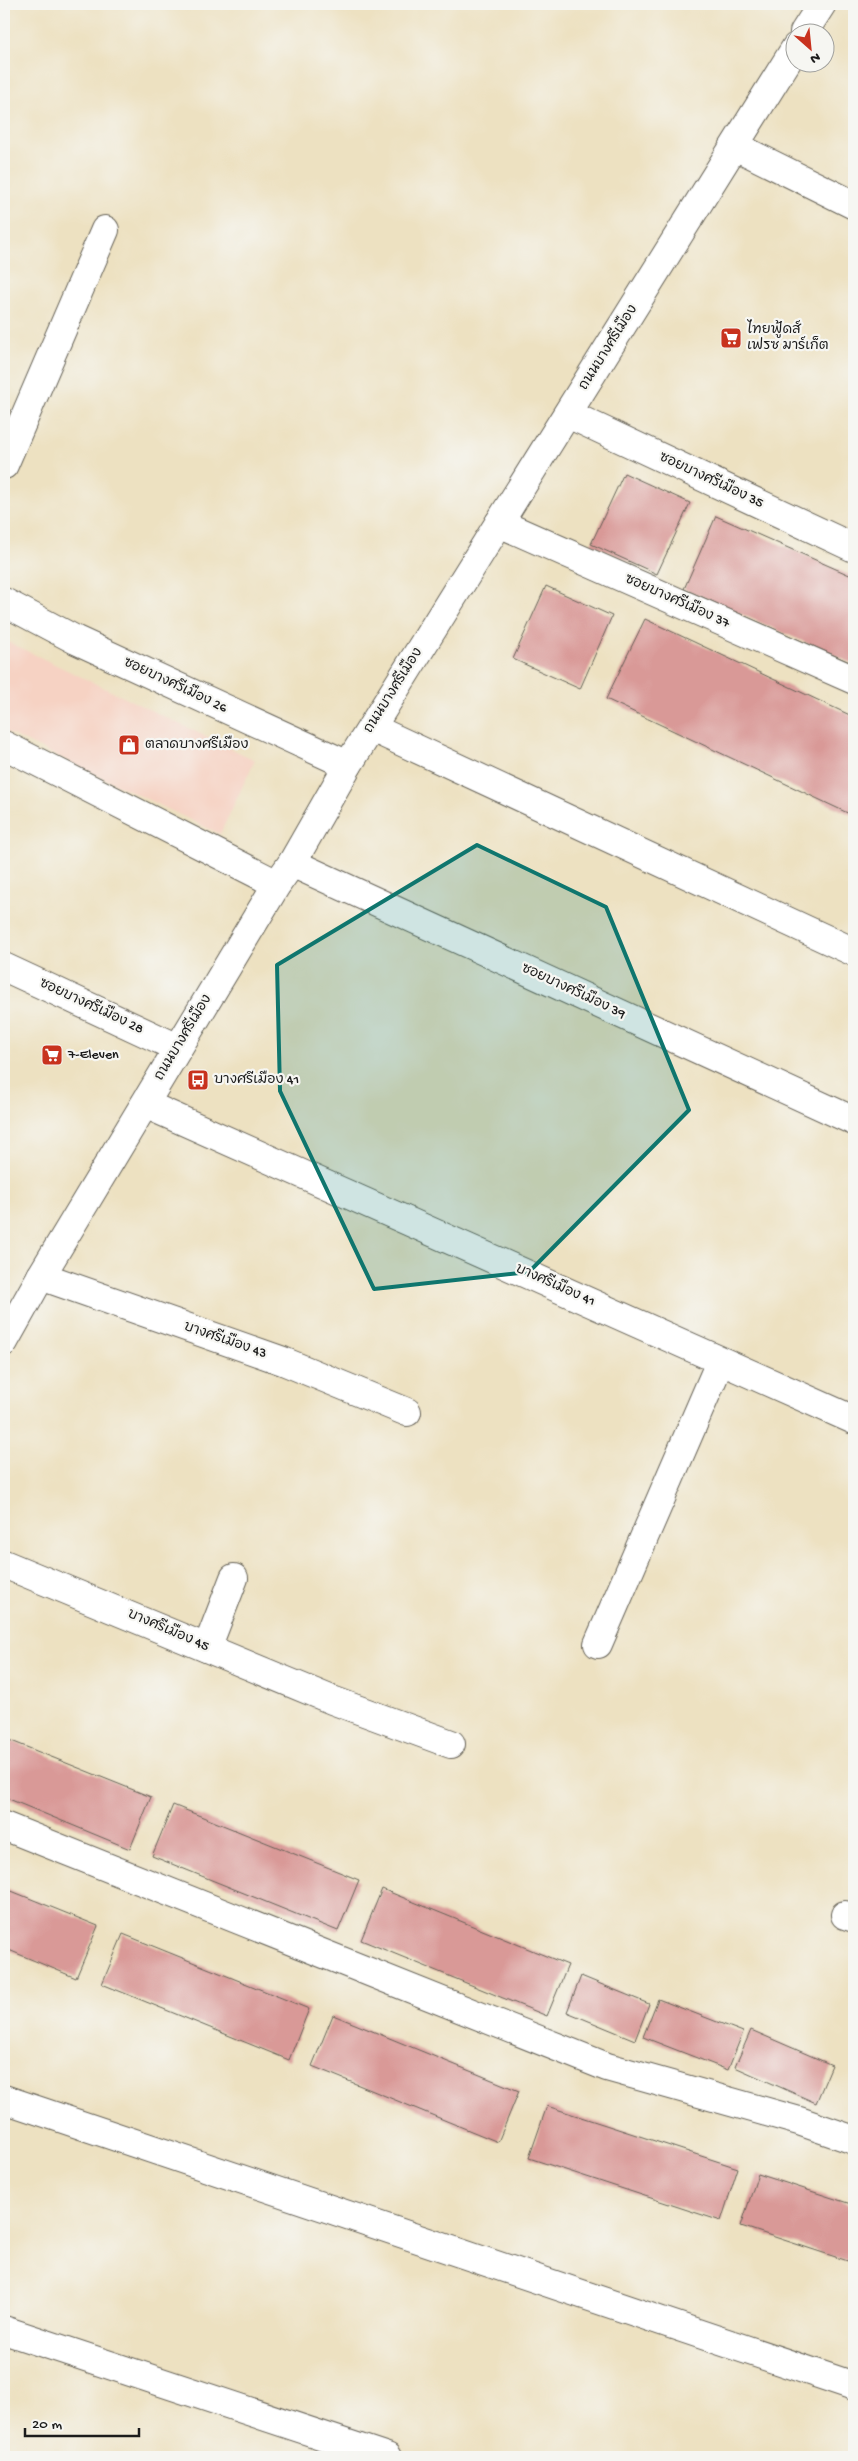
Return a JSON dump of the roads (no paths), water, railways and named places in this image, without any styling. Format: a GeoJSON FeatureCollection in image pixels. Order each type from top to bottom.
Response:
{"type":"FeatureCollection","features":[{"type":"Feature","properties":{"kind":"street"},"geometry":{"type":"LineString","coordinates":[[810,22],[822,4]]}},
{"type":"Feature","properties":{"kind":"street","name":"ถนนบางศรีเมือง"},"geometry":{"type":"LineString","coordinates":[[4,1342],[41,1276],[348,766],[786,63]]}},
{"type":"Feature","properties":{"kind":"street"},"geometry":{"type":"LineString","coordinates":[[735,146],[854,205]]}},
{"type":"Feature","properties":{"kind":"street"},"geometry":{"type":"LineString","coordinates":[[4,465],[105,230]]}},
{"type":"Feature","properties":{"kind":"street","name":"ซอยบางศรีเมือง 35"},"geometry":{"type":"LineString","coordinates":[[568,414],[854,548]]}},
{"type":"Feature","properties":{"kind":"street","name":"ซอยบางศรีเมือง 37"},"geometry":{"type":"LineString","coordinates":[[499,523],[854,680]]}},
{"type":"Feature","properties":{"kind":"street","name":"ซอยบางศรีเมือง 26"},"geometry":{"type":"LineString","coordinates":[[4,602],[76,640],[348,766]]}},
{"type":"Feature","properties":{"kind":"street"},"geometry":{"type":"LineString","coordinates":[[372,728],[854,952]]}},
{"type":"Feature","properties":{"kind":"street","name":"ซอยบางศรีเมือง 39"},"geometry":{"type":"LineString","coordinates":[[4,745],[284,873],[854,1121]]}},
{"type":"Feature","properties":{"kind":"street","name":"ซอยบางศรีเมือง 28"},"geometry":{"type":"LineString","coordinates":[[4,967],[178,1048]]}},
{"type":"Feature","properties":{"kind":"street","name":"บางศรีเมือง 41"},"geometry":{"type":"LineString","coordinates":[[145,1104],[720,1362],[854,1420]]}},
{"type":"Feature","properties":{"kind":"street","name":"บางศรีเมือง 43"},"geometry":{"type":"LineString","coordinates":[[41,1276],[283,1362],[407,1412]]}},
{"type":"Feature","properties":{"kind":"street"},"geometry":{"type":"LineString","coordinates":[[598,1644],[720,1362]]}},
{"type":"Feature","properties":{"kind":"street","name":"บางศรีเมือง 45"},"geometry":{"type":"LineString","coordinates":[[4,1564],[332,1700],[451,1744]]}},
{"type":"Feature","properties":{"kind":"street"},"geometry":{"type":"LineString","coordinates":[[207,1648],[234,1578]]}},
{"type":"Feature","properties":{"kind":"street"},"geometry":{"type":"LineString","coordinates":[[4,1826],[607,2067],[799,2122],[854,2140]]}},
{"type":"Feature","properties":{"kind":"street"},"geometry":{"type":"LineString","coordinates":[[4,2099],[854,2386]]}},
{"type":"Feature","properties":{"kind":"street"},"geometry":{"type":"LineString","coordinates":[[4,2330],[387,2457]]}},
{"type":"Feature","properties":{"kind":"place","name":"ไทยฟู้ดส์ เฟรซ มาร์เก็ต"},"geometry":{"type":"Point","coordinates":[731,338]}},
{"type":"Feature","properties":{"kind":"place","name":"ตลาดบางศรีเมือง"},"geometry":{"type":"Point","coordinates":[129,745]}},
{"type":"Feature","properties":{"kind":"place","name":"7-Eleven"},"geometry":{"type":"Point","coordinates":[52,1055]}},
{"type":"Feature","properties":{"kind":"place","name":"บางศรีเมือง 41"},"geometry":{"type":"Point","coordinates":[198,1080]}}]}
